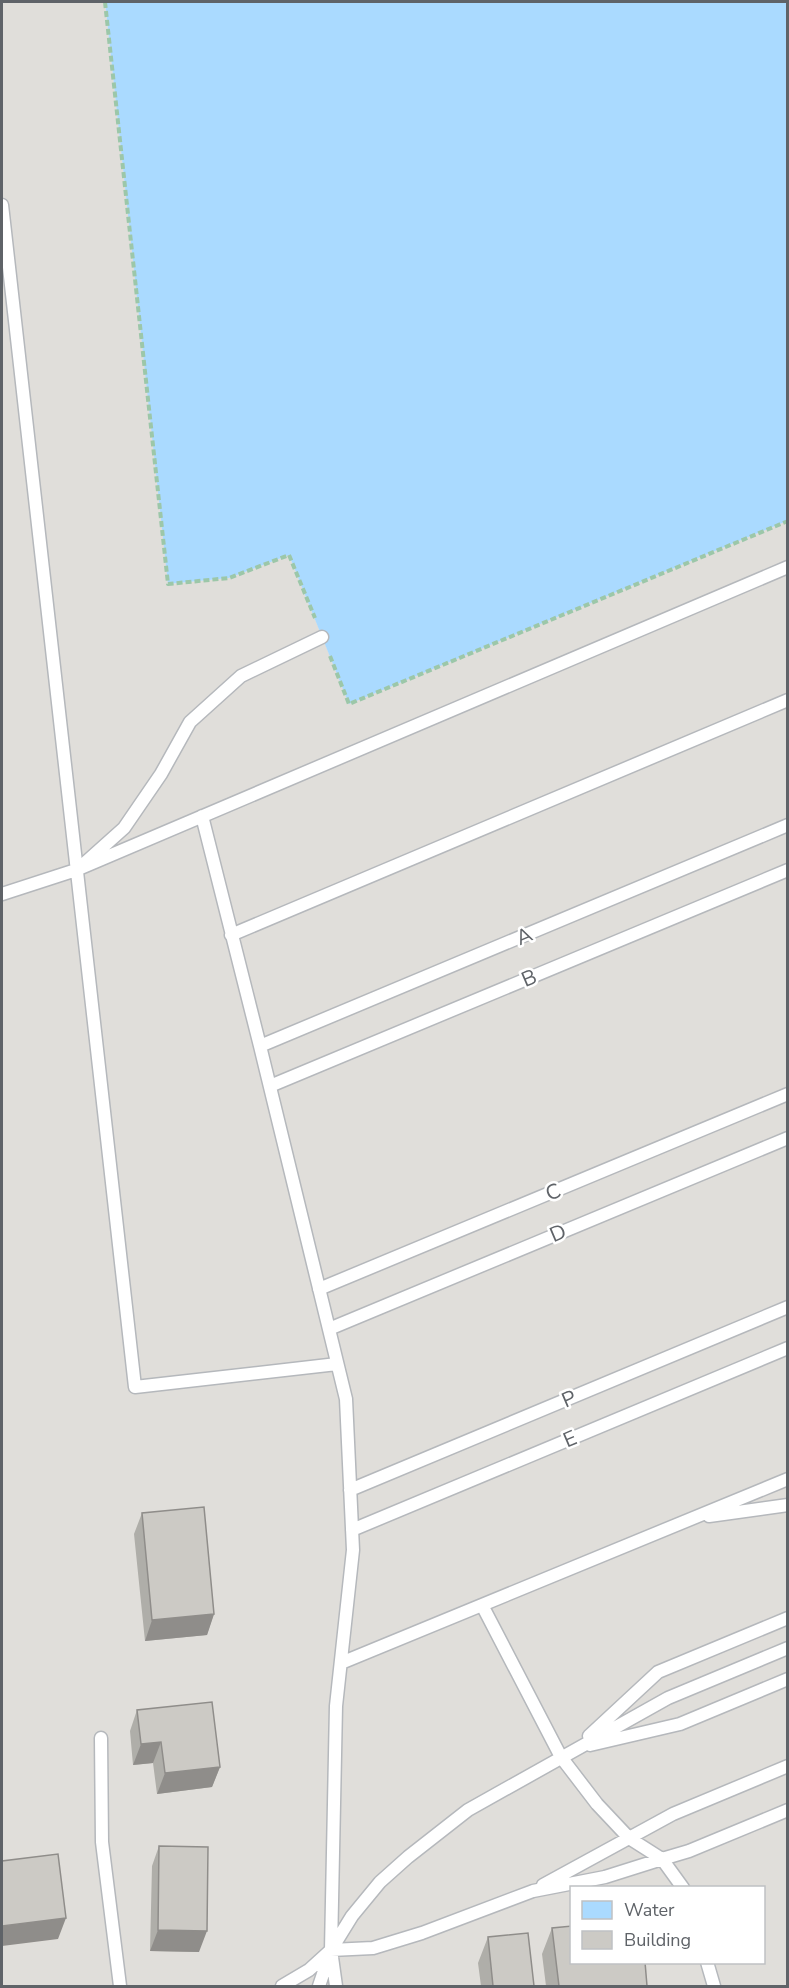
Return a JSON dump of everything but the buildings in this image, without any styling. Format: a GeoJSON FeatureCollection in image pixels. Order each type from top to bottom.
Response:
{"type":"FeatureCollection","features":[{"type":"Feature","properties":{"kind":"lane"},"geometry":{"type":"LineString","coordinates":[[2,205],[135,1387],[338,1364]]}},
{"type":"Feature","properties":{"kind":"lane"},"geometry":{"type":"LineString","coordinates":[[2,894],[76,870],[788,567]]}},
{"type":"Feature","properties":{"kind":"lane"},"geometry":{"type":"LineString","coordinates":[[76,870],[124,828],[161,774],[190,722],[241,676],[322,637]]}},
{"type":"Feature","properties":{"kind":"lane"},"geometry":{"type":"LineString","coordinates":[[231,935],[788,700]]}},
{"type":"Feature","properties":{"kind":"lane"},"geometry":{"type":"LineString","coordinates":[[202,816],[346,1399],[353,1550],[336,1706],[331,1950],[336,1986]]}},
{"type":"Feature","properties":{"kind":"lane","name":"A"},"geometry":{"type":"LineString","coordinates":[[260,1046],[788,825]]}},
{"type":"Feature","properties":{"kind":"lane","name":"B"},"geometry":{"type":"LineString","coordinates":[[270,1086],[788,870]]}},
{"type":"Feature","properties":{"kind":"lane","name":"C"},"geometry":{"type":"LineString","coordinates":[[319,1289],[788,1094]]}},
{"type":"Feature","properties":{"kind":"lane","name":"D"},"geometry":{"type":"LineString","coordinates":[[329,1329],[788,1138]]}},
{"type":"Feature","properties":{"kind":"lane","name":"P"},"geometry":{"type":"LineString","coordinates":[[350,1490],[788,1308]]}},
{"type":"Feature","properties":{"kind":"lane","name":"E"},"geometry":{"type":"LineString","coordinates":[[352,1530],[788,1348]]}},
{"type":"Feature","properties":{"kind":"lane"},"geometry":{"type":"LineString","coordinates":[[341,1663],[788,1479]]}},
{"type":"Feature","properties":{"kind":"lane"},"geometry":{"type":"LineString","coordinates":[[690,1519],[788,1505]]}},
{"type":"Feature","properties":{"kind":"lane"},"geometry":{"type":"LineString","coordinates":[[482,1605],[561,1757],[597,1804],[629,1838],[662,1859],[682,1886]]}},
{"type":"Feature","properties":{"kind":"lane"},"geometry":{"type":"LineString","coordinates":[[575,1749],[657,1672],[788,1618]]}},
{"type":"Feature","properties":{"kind":"lane"},"geometry":{"type":"LineString","coordinates":[[319,1986],[331,1950],[352,1916],[380,1882],[468,1810],[668,1698],[788,1648]]}},
{"type":"Feature","properties":{"kind":"lane"},"geometry":{"type":"LineString","coordinates":[[575,1749],[680,1724],[788,1679]]}},
{"type":"Feature","properties":{"kind":"lane"},"geometry":{"type":"LineString","coordinates":[[101,1738],[102,1842],[120,1986]]}},
{"type":"Feature","properties":{"kind":"lane"},"geometry":{"type":"LineString","coordinates":[[282,1986],[309,1970],[331,1950],[373,1948],[422,1933],[533,1891],[673,1814],[788,1766]]}},
{"type":"Feature","properties":{"kind":"lane"},"geometry":{"type":"LineString","coordinates":[[533,1891],[605,1877],[689,1851],[788,1810]]}},
{"type":"Feature","properties":{"kind":"lane"},"geometry":{"type":"LineString","coordinates":[[707,1964],[714,1986]]}},
{"type":"Feature","properties":{"kind":"path"},"geometry":{"type":"LineString","coordinates":[[105,2],[168,584],[229,578],[290,555],[349,704],[788,521]]}},
{"type":"Feature","properties":{"kind":"shaded area"},"geometry":{"type":"Polygon","coordinates":[[[2,2],[105,2],[169,584],[229,578],[289,555],[349,703],[787,521],[787,1986],[2,1986],[2,2]]]}},
{"type":"Feature","properties":{"kind":"water"},"geometry":{"type":"Polygon","coordinates":[[[105,2],[787,2],[787,521],[349,704],[289,555],[229,578],[168,584],[105,2]]]}}]}
